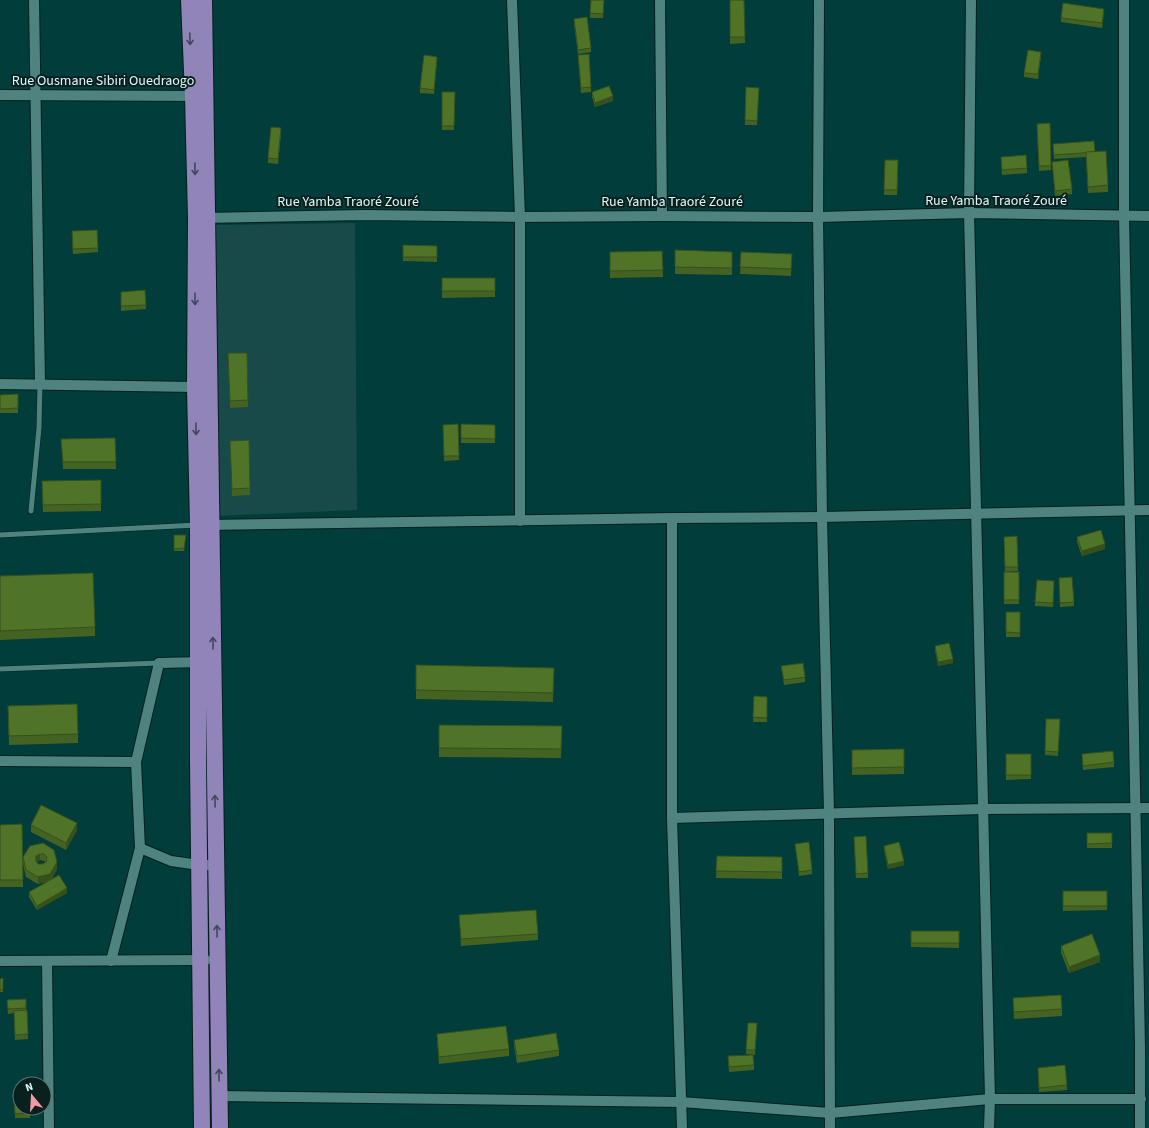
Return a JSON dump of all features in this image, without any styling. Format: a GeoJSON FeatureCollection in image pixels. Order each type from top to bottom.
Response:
{"type":"FeatureCollection","features":[{"type":"Feature","properties":{"kind":"main road"},"geometry":{"type":"LineString","coordinates":[[189,0],[199,96]]}},
{"type":"Feature","properties":{"kind":"main road"},"geometry":{"type":"LineString","coordinates":[[202,1128],[199,865],[205,662],[202,218],[199,96],[204,0]]}},
{"type":"Feature","properties":{"kind":"main road"},"geometry":{"type":"LineString","coordinates":[[202,218],[195,387],[204,525]]}},
{"type":"Feature","properties":{"kind":"main road"},"geometry":{"type":"LineString","coordinates":[[205,662],[216,865],[220,1128]]}},
{"type":"Feature","properties":{"kind":"street"},"geometry":{"type":"LineString","coordinates":[[34,0],[40,384]]}},
{"type":"Feature","properties":{"kind":"street"},"geometry":{"type":"LineString","coordinates":[[512,0],[520,217],[520,521]]}},
{"type":"Feature","properties":{"kind":"street"},"geometry":{"type":"LineString","coordinates":[[660,0],[662,216]]}},
{"type":"Feature","properties":{"kind":"street"},"geometry":{"type":"LineString","coordinates":[[819,0],[818,217],[822,517],[829,813],[830,1128]]}},
{"type":"Feature","properties":{"kind":"street"},"geometry":{"type":"LineString","coordinates":[[971,0],[969,213],[990,1099],[989,1128]]}},
{"type":"Feature","properties":{"kind":"street"},"geometry":{"type":"LineString","coordinates":[[1124,0],[1124,215],[1135,808],[1144,988],[1140,1128]]}},
{"type":"Feature","properties":{"kind":"street","name":"Rue Ousmane Sibiri Ouedraogo"},"geometry":{"type":"LineString","coordinates":[[0,95],[199,96]]}},
{"type":"Feature","properties":{"kind":"street","name":"Rue Yamba Traoré Zouré"},"geometry":{"type":"LineString","coordinates":[[202,218],[364,215],[520,217],[818,217],[969,213],[1149,216]]}},
{"type":"Feature","properties":{"kind":"street"},"geometry":{"type":"LineString","coordinates":[[0,384],[195,387]]}},
{"type":"Feature","properties":{"kind":"street"},"geometry":{"type":"LineString","coordinates":[[204,525],[822,517],[1149,510]]}},
{"type":"Feature","properties":{"kind":"street"},"geometry":{"type":"LineString","coordinates":[[672,518],[672,818],[682,1128]]}},
{"type":"Feature","properties":{"kind":"street"},"geometry":{"type":"LineString","coordinates":[[111,961],[140,848],[136,762],[159,664],[205,662]]}},
{"type":"Feature","properties":{"kind":"street"},"geometry":{"type":"LineString","coordinates":[[0,761],[136,762]]}},
{"type":"Feature","properties":{"kind":"street"},"geometry":{"type":"LineString","coordinates":[[672,818],[983,809],[1149,808]]}},
{"type":"Feature","properties":{"kind":"street"},"geometry":{"type":"LineString","coordinates":[[140,848],[171,861],[199,865],[216,865]]}},
{"type":"Feature","properties":{"kind":"street"},"geometry":{"type":"LineString","coordinates":[[0,961],[218,960]]}},
{"type":"Feature","properties":{"kind":"street"},"geometry":{"type":"LineString","coordinates":[[47,961],[49,1128]]}},
{"type":"Feature","properties":{"kind":"street"},"geometry":{"type":"LineString","coordinates":[[220,1096],[681,1102],[830,1113],[990,1099],[1141,1099]]}},
{"type":"Feature","properties":{"kind":"lane"},"geometry":{"type":"LineString","coordinates":[[31,511],[39,428],[40,384]]}},
{"type":"Feature","properties":{"kind":"lane"},"geometry":{"type":"LineString","coordinates":[[0,535],[204,525]]}},
{"type":"Feature","properties":{"kind":"lane"},"geometry":{"type":"LineString","coordinates":[[0,668],[159,664]]}},
{"type":"Feature","properties":{"kind":"shaded area"},"geometry":{"type":"Polygon","coordinates":[[[355,223],[357,510],[217,516],[213,225],[355,223]]]}},
{"type":"Feature","properties":{"kind":"building"},"geometry":{"type":"Polygon","coordinates":[[[591,0],[604,0],[603,14],[590,13],[591,0]]]}},
{"type":"Feature","properties":{"kind":"building"},"geometry":{"type":"Polygon","coordinates":[[[730,0],[744,0],[745,37],[730,37],[730,0]]]}},
{"type":"Feature","properties":{"kind":"building"},"geometry":{"type":"Polygon","coordinates":[[[1063,3],[1104,9],[1102,23],[1061,18],[1063,3]]]}},
{"type":"Feature","properties":{"kind":"building"},"geometry":{"type":"Polygon","coordinates":[[[587,17],[591,48],[578,50],[574,19],[587,17]]]}},
{"type":"Feature","properties":{"kind":"building"},"geometry":{"type":"Polygon","coordinates":[[[1028,50],[1041,52],[1038,74],[1024,73],[1028,50]]]}},
{"type":"Feature","properties":{"kind":"building"},"geometry":{"type":"Polygon","coordinates":[[[589,54],[591,87],[581,88],[578,55],[589,54]]]}},
{"type":"Feature","properties":{"kind":"building"},"geometry":{"type":"Polygon","coordinates":[[[424,55],[437,57],[434,90],[420,88],[424,55]]]}},
{"type":"Feature","properties":{"kind":"building"},"geometry":{"type":"Polygon","coordinates":[[[609,86],[613,96],[595,103],[592,92],[609,86]]]}},
{"type":"Feature","properties":{"kind":"building"},"geometry":{"type":"Polygon","coordinates":[[[746,87],[759,88],[757,121],[745,120],[746,87]]]}},
{"type":"Feature","properties":{"kind":"building"},"geometry":{"type":"Polygon","coordinates":[[[442,92],[455,92],[454,126],[442,126],[442,92]]]}},
{"type":"Feature","properties":{"kind":"building"},"geometry":{"type":"Polygon","coordinates":[[[1050,123],[1051,166],[1039,166],[1037,124],[1050,123]]]}},
{"type":"Feature","properties":{"kind":"building"},"geometry":{"type":"Polygon","coordinates":[[[271,127],[281,128],[278,159],[268,158],[271,127]]]}},
{"type":"Feature","properties":{"kind":"building"},"geometry":{"type":"Polygon","coordinates":[[[1094,141],[1095,152],[1054,155],[1053,144],[1094,141]]]}},
{"type":"Feature","properties":{"kind":"building"},"geometry":{"type":"Polygon","coordinates":[[[1106,151],[1108,185],[1088,187],[1086,152],[1106,151]]]}},
{"type":"Feature","properties":{"kind":"building"},"geometry":{"type":"Polygon","coordinates":[[[1026,155],[1027,168],[1002,170],[1001,157],[1026,155]]]}},
{"type":"Feature","properties":{"kind":"building"},"geometry":{"type":"Polygon","coordinates":[[[885,160],[898,160],[897,190],[884,190],[885,160]]]}},
{"type":"Feature","properties":{"kind":"building"},"geometry":{"type":"Polygon","coordinates":[[[1068,160],[1072,189],[1055,191],[1052,162],[1068,160]]]}},
{"type":"Feature","properties":{"kind":"building"},"geometry":{"type":"Polygon","coordinates":[[[97,230],[98,248],[73,249],[72,231],[97,230]]]}},
{"type":"Feature","properties":{"kind":"building"},"geometry":{"type":"Polygon","coordinates":[[[403,245],[437,246],[437,257],[403,257],[403,245]]]}},
{"type":"Feature","properties":{"kind":"building"},"geometry":{"type":"Polygon","coordinates":[[[675,250],[732,252],[732,268],[675,267],[675,250]]]}},
{"type":"Feature","properties":{"kind":"building"},"geometry":{"type":"Polygon","coordinates":[[[662,251],[663,270],[610,271],[610,252],[662,251]]]}},
{"type":"Feature","properties":{"kind":"building"},"geometry":{"type":"Polygon","coordinates":[[[741,252],[792,254],[791,269],[740,267],[741,252]]]}},
{"type":"Feature","properties":{"kind":"building"},"geometry":{"type":"Polygon","coordinates":[[[442,278],[495,278],[495,291],[442,291],[442,278]]]}},
{"type":"Feature","properties":{"kind":"building"},"geometry":{"type":"Polygon","coordinates":[[[145,290],[146,305],[121,306],[121,292],[145,290]]]}},
{"type":"Feature","properties":{"kind":"building"},"geometry":{"type":"Polygon","coordinates":[[[228,353],[247,353],[248,400],[230,401],[228,353]]]}},
{"type":"Feature","properties":{"kind":"building"},"geometry":{"type":"Polygon","coordinates":[[[18,394],[18,408],[0,409],[0,395],[18,394]]]}},
{"type":"Feature","properties":{"kind":"building"},"geometry":{"type":"Polygon","coordinates":[[[458,424],[459,456],[444,456],[443,425],[458,424]]]}},
{"type":"Feature","properties":{"kind":"building"},"geometry":{"type":"Polygon","coordinates":[[[461,424],[495,425],[495,439],[461,438],[461,424]]]}},
{"type":"Feature","properties":{"kind":"building"},"geometry":{"type":"Polygon","coordinates":[[[115,438],[116,462],[63,462],[61,439],[115,438]]]}},
{"type":"Feature","properties":{"kind":"building"},"geometry":{"type":"Polygon","coordinates":[[[249,440],[250,488],[232,489],[230,441],[249,440]]]}},
{"type":"Feature","properties":{"kind":"building"},"geometry":{"type":"Polygon","coordinates":[[[101,480],[101,504],[43,505],[42,481],[101,480]]]}},
{"type":"Feature","properties":{"kind":"building"},"geometry":{"type":"Polygon","coordinates":[[[1101,530],[1105,544],[1082,551],[1077,537],[1101,530]]]}},
{"type":"Feature","properties":{"kind":"building"},"geometry":{"type":"Polygon","coordinates":[[[174,535],[186,535],[184,548],[174,549],[174,535]]]}},
{"type":"Feature","properties":{"kind":"building"},"geometry":{"type":"Polygon","coordinates":[[[1017,536],[1018,567],[1005,567],[1004,537],[1017,536]]]}},
{"type":"Feature","properties":{"kind":"building"},"geometry":{"type":"Polygon","coordinates":[[[1004,572],[1019,572],[1019,600],[1004,600],[1004,572]]]}},
{"type":"Feature","properties":{"kind":"building"},"geometry":{"type":"Polygon","coordinates":[[[93,573],[95,627],[0,631],[0,576],[93,573]]]}},
{"type":"Feature","properties":{"kind":"building"},"geometry":{"type":"Polygon","coordinates":[[[1072,577],[1074,602],[1060,603],[1059,578],[1072,577]]]}},
{"type":"Feature","properties":{"kind":"building"},"geometry":{"type":"Polygon","coordinates":[[[1037,580],[1054,581],[1053,603],[1035,602],[1037,580]]]}},
{"type":"Feature","properties":{"kind":"building"},"geometry":{"type":"Polygon","coordinates":[[[1006,612],[1020,612],[1020,633],[1006,632],[1006,612]]]}},
{"type":"Feature","properties":{"kind":"building"},"geometry":{"type":"Polygon","coordinates":[[[949,643],[953,659],[938,662],[935,646],[949,643]]]}},
{"type":"Feature","properties":{"kind":"building"},"geometry":{"type":"Polygon","coordinates":[[[803,663],[805,677],[784,680],[781,666],[803,663]]]}},
{"type":"Feature","properties":{"kind":"building"},"geometry":{"type":"Polygon","coordinates":[[[416,665],[554,668],[553,693],[416,690],[416,665]]]}},
{"type":"Feature","properties":{"kind":"building"},"geometry":{"type":"Polygon","coordinates":[[[754,696],[767,697],[767,718],[753,717],[754,696]]]}},
{"type":"Feature","properties":{"kind":"building"},"geometry":{"type":"Polygon","coordinates":[[[77,704],[78,734],[9,736],[8,706],[77,704]]]}},
{"type":"Feature","properties":{"kind":"building"},"geometry":{"type":"Polygon","coordinates":[[[1046,719],[1060,719],[1058,752],[1045,751],[1046,719]]]}},
{"type":"Feature","properties":{"kind":"building"},"geometry":{"type":"Polygon","coordinates":[[[439,725],[562,726],[561,749],[439,748],[439,725]]]}},
{"type":"Feature","properties":{"kind":"building"},"geometry":{"type":"Polygon","coordinates":[[[904,749],[904,767],[852,768],[852,750],[904,749]]]}},
{"type":"Feature","properties":{"kind":"building"},"geometry":{"type":"Polygon","coordinates":[[[1113,751],[1114,762],[1083,766],[1082,754],[1113,751]]]}},
{"type":"Feature","properties":{"kind":"building"},"geometry":{"type":"Polygon","coordinates":[[[1006,754],[1031,754],[1031,775],[1006,775],[1006,754]]]}},
{"type":"Feature","properties":{"kind":"building"},"geometry":{"type":"Polygon","coordinates":[[[41,805],[77,823],[66,843],[31,825],[41,805]]]}},
{"type":"Feature","properties":{"kind":"building"},"geometry":{"type":"Polygon","coordinates":[[[22,824],[23,880],[0,880],[0,825],[22,824]]]}},
{"type":"Feature","properties":{"kind":"building"},"geometry":{"type":"Polygon","coordinates":[[[1087,833],[1112,833],[1112,843],[1087,844],[1087,833]]]}},
{"type":"Feature","properties":{"kind":"building"},"geometry":{"type":"Polygon","coordinates":[[[866,836],[868,873],[856,874],[854,837],[866,836]]]}},
{"type":"Feature","properties":{"kind":"building"},"geometry":{"type":"Polygon","coordinates":[[[809,842],[812,870],[799,872],[795,844],[809,842]]]}},
{"type":"Feature","properties":{"kind":"building"},"geometry":{"type":"Polygon","coordinates":[[[899,842],[904,861],[888,865],[884,846],[899,842]]]}},
{"type":"Feature","properties":{"kind":"building"},"geometry":{"type":"Polygon","coordinates":[[[43,843],[54,850],[57,862],[50,874],[38,877],[26,870],[23,857],[30,846],[43,843]],[[44,854],[36,856],[36,861],[38,864],[43,864],[46,862],[47,857],[44,854]]]}},
{"type":"Feature","properties":{"kind":"building"},"geometry":{"type":"Polygon","coordinates":[[[717,856],[782,857],[782,872],[716,871],[717,856]]]}},
{"type":"Feature","properties":{"kind":"building"},"geometry":{"type":"Polygon","coordinates":[[[59,875],[67,888],[37,906],[29,892],[59,875]]]}},
{"type":"Feature","properties":{"kind":"building"},"geometry":{"type":"Polygon","coordinates":[[[1063,891],[1107,891],[1107,906],[1063,906],[1063,891]]]}},
{"type":"Feature","properties":{"kind":"building"},"geometry":{"type":"Polygon","coordinates":[[[536,910],[538,934],[461,939],[459,915],[536,910]]]}},
{"type":"Feature","properties":{"kind":"building"},"geometry":{"type":"Polygon","coordinates":[[[911,931],[959,931],[959,943],[911,943],[911,931]]]}},
{"type":"Feature","properties":{"kind":"building"},"geometry":{"type":"Polygon","coordinates":[[[1092,934],[1100,955],[1069,967],[1061,946],[1092,934]]]}},
{"type":"Feature","properties":{"kind":"building"},"geometry":{"type":"Polygon","coordinates":[[[3,978],[3,989],[0,990],[0,979],[3,978]]]}},
{"type":"Feature","properties":{"kind":"building"},"geometry":{"type":"Polygon","coordinates":[[[1061,995],[1062,1009],[1014,1012],[1013,998],[1061,995]]]}},
{"type":"Feature","properties":{"kind":"building"},"geometry":{"type":"Polygon","coordinates":[[[26,999],[26,1008],[8,1009],[7,1000],[26,999]]]}},
{"type":"Feature","properties":{"kind":"building"},"geometry":{"type":"Polygon","coordinates":[[[27,1010],[28,1034],[15,1035],[14,1011],[27,1010]]]}},
{"type":"Feature","properties":{"kind":"building"},"geometry":{"type":"Polygon","coordinates":[[[748,1023],[757,1023],[755,1050],[746,1050],[748,1023]]]}},
{"type":"Feature","properties":{"kind":"building"},"geometry":{"type":"Polygon","coordinates":[[[506,1026],[509,1049],[439,1057],[437,1034],[506,1026]]]}},
{"type":"Feature","properties":{"kind":"building"},"geometry":{"type":"Polygon","coordinates":[[[556,1033],[559,1050],[517,1056],[514,1040],[556,1033]]]}},
{"type":"Feature","properties":{"kind":"building"},"geometry":{"type":"Polygon","coordinates":[[[753,1055],[754,1065],[729,1067],[728,1056],[753,1055]]]}},
{"type":"Feature","properties":{"kind":"building"},"geometry":{"type":"Polygon","coordinates":[[[1065,1065],[1067,1085],[1039,1088],[1038,1068],[1065,1065]]]}}]}
